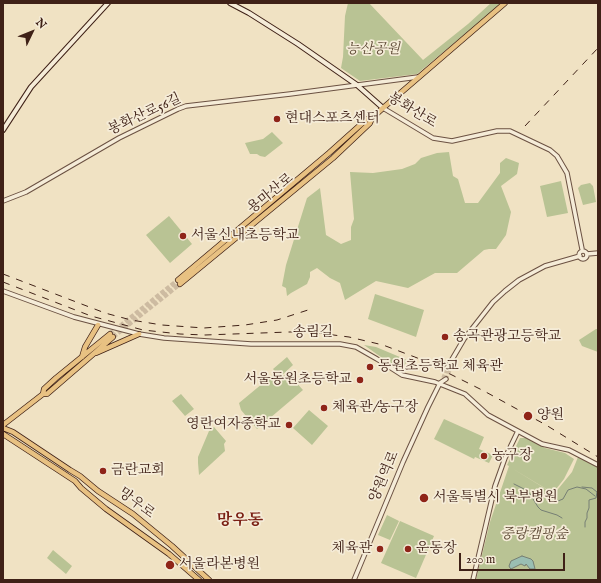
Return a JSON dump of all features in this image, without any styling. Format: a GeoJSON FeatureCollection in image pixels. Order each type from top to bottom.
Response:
{"type":"FeatureCollection","features":[{"type":"Feature","properties":{"kind":"main road"},"geometry":{"type":"LineString","coordinates":[[3,130],[31,87],[108,3]]}},
{"type":"Feature","properties":{"kind":"main road","name":"봉화산로"},"geometry":{"type":"LineString","coordinates":[[230,3],[249,12],[298,44],[357,85],[383,108]]}},
{"type":"Feature","properties":{"kind":"main road","name":"용마산로"},"geometry":{"type":"LineString","coordinates":[[179,282],[367,120],[372,118],[506,3]]}},
{"type":"Feature","properties":{"kind":"main road"},"geometry":{"type":"LineString","coordinates":[[82,357],[85,347],[98,325]]}},
{"type":"Feature","properties":{"kind":"main road"},"geometry":{"type":"LineString","coordinates":[[89,357],[139,334]]}},
{"type":"Feature","properties":{"kind":"main road"},"geometry":{"type":"LineString","coordinates":[[3,427],[43,394],[47,394],[112,335],[52,382],[44,389],[43,394]]}},
{"type":"Feature","properties":{"kind":"main road","name":"망우로"},"geometry":{"type":"LineString","coordinates":[[3,427],[85,479],[98,491],[133,514],[172,546],[209,580]]}},
{"type":"Feature","properties":{"kind":"main road","name":"망우로"},"geometry":{"type":"LineString","coordinates":[[3,434],[75,481],[106,509],[169,554],[199,580]]}},
{"type":"Feature","properties":{"kind":"main road"},"geometry":{"type":"LineString","coordinates":[[77,484],[85,479]]}},
{"type":"Feature","properties":{"kind":"street","name":"봉화산로56길"},"geometry":{"type":"LineString","coordinates":[[3,201],[26,192],[119,138],[186,106],[420,77]]}},
{"type":"Feature","properties":{"kind":"street","name":"봉화산로"},"geometry":{"type":"LineString","coordinates":[[383,108],[433,138],[452,141],[497,131],[510,131],[550,150],[557,156],[567,173],[582,249]]}},
{"type":"Feature","properties":{"kind":"street"},"geometry":{"type":"LineString","coordinates":[[449,368],[464,339],[493,302],[519,280],[545,266],[580,256],[584,259],[587,257],[587,254],[598,253]]}},
{"type":"Feature","properties":{"kind":"street","name":"송림길"},"geometry":{"type":"LineString","coordinates":[[3,291],[98,325],[164,338],[251,344],[340,344],[356,347],[402,375],[443,381],[465,394],[484,413],[542,444],[569,450],[598,465]]}},
{"type":"Feature","properties":{"kind":"street","name":"양원역로"},"geometry":{"type":"LineString","coordinates":[[354,580],[403,462],[443,381]]}},
{"type":"Feature","properties":{"kind":"street"},"geometry":{"type":"LineString","coordinates":[[472,580],[495,486],[518,431]]}},
{"type":"Feature","properties":{"kind":"green space","name":"능산공원"},"geometry":{"type":"Polygon","coordinates":[[[348,3],[369,3],[423,60],[468,24],[491,3],[502,3],[417,74],[360,81],[341,68],[345,16],[348,3]]]}},
{"type":"Feature","properties":{"kind":"green space"},"geometry":{"type":"Polygon","coordinates":[[[272,132],[283,143],[265,157],[257,154],[250,154],[245,143],[263,139],[272,132]]]}},
{"type":"Feature","properties":{"kind":"green space"},"geometry":{"type":"Polygon","coordinates":[[[449,152],[453,176],[458,179],[465,203],[478,203],[500,173],[500,163],[506,158],[519,163],[517,174],[501,186],[511,212],[506,235],[496,249],[484,250],[457,273],[435,273],[408,288],[376,281],[345,300],[340,283],[330,278],[317,268],[310,272],[310,277],[307,284],[287,296],[286,288],[282,286],[286,265],[307,198],[320,188],[326,235],[341,244],[351,240],[351,227],[354,219],[350,172],[373,173],[402,169],[415,164],[421,158],[437,153],[449,152]]]}},
{"type":"Feature","properties":{"kind":"green space"},"geometry":{"type":"Polygon","coordinates":[[[561,181],[568,213],[547,217],[540,186],[561,181]]]}},
{"type":"Feature","properties":{"kind":"green space"},"geometry":{"type":"Polygon","coordinates":[[[590,183],[593,186],[596,202],[583,205],[578,188],[581,185],[590,183]]]}},
{"type":"Feature","properties":{"kind":"green space"},"geometry":{"type":"Polygon","coordinates":[[[169,216],[192,244],[170,263],[146,235],[169,216]]]}},
{"type":"Feature","properties":{"kind":"green space"},"geometry":{"type":"Polygon","coordinates":[[[375,294],[424,310],[416,337],[368,319],[375,294]]]}},
{"type":"Feature","properties":{"kind":"green space"},"geometry":{"type":"Polygon","coordinates":[[[598,329],[598,352],[582,346],[579,340],[598,329]]]}},
{"type":"Feature","properties":{"kind":"green space"},"geometry":{"type":"Polygon","coordinates":[[[364,345],[376,347],[407,360],[402,372],[364,345]]]}},
{"type":"Feature","properties":{"kind":"green space"},"geometry":{"type":"Polygon","coordinates":[[[287,357],[293,365],[280,377],[273,369],[287,357]]]}},
{"type":"Feature","properties":{"kind":"green space"},"geometry":{"type":"Polygon","coordinates":[[[274,374],[280,379],[284,375],[290,381],[293,379],[303,390],[257,429],[241,410],[239,403],[274,374]]]}},
{"type":"Feature","properties":{"kind":"green space"},"geometry":{"type":"Polygon","coordinates":[[[181,394],[194,409],[185,416],[172,401],[181,394]]]}},
{"type":"Feature","properties":{"kind":"green space"},"geometry":{"type":"Polygon","coordinates":[[[309,410],[328,426],[312,445],[293,428],[309,410]]]}},
{"type":"Feature","properties":{"kind":"green space"},"geometry":{"type":"Polygon","coordinates":[[[444,419],[484,437],[479,449],[493,455],[489,463],[475,457],[474,459],[434,439],[444,419]]]}},
{"type":"Feature","properties":{"kind":"green space"},"geometry":{"type":"Polygon","coordinates":[[[214,427],[226,441],[224,444],[225,451],[199,475],[198,457],[209,431],[214,427]]]}},
{"type":"Feature","properties":{"kind":"green space","name":"중랑캠핑숲"},"geometry":{"type":"Polygon","coordinates":[[[520,438],[526,438],[545,448],[565,453],[574,459],[564,479],[553,493],[510,467],[554,494],[572,472],[578,457],[598,468],[598,580],[476,580],[490,522],[509,466],[507,465],[520,438]]]}},
{"type":"Feature","properties":{"kind":"green space"},"geometry":{"type":"Polygon","coordinates":[[[387,515],[399,521],[390,540],[378,535],[387,515]]]}},
{"type":"Feature","properties":{"kind":"green space","name":"운동장"},"geometry":{"type":"Polygon","coordinates":[[[400,521],[434,536],[416,578],[381,563],[400,521]]]}},
{"type":"Feature","properties":{"kind":"green space"},"geometry":{"type":"Polygon","coordinates":[[[53,550],[72,566],[66,574],[47,558],[53,550]]]}},
{"type":"Feature","properties":{"kind":"water"},"geometry":{"type":"Polygon","coordinates":[[[522,556],[533,561],[535,569],[530,569],[526,564],[525,566],[521,564],[511,569],[510,568],[509,566],[511,561],[522,556]]]}},
{"type":"Feature","properties":{"kind":"waterway"},"geometry":{"type":"LineString","coordinates":[[514,484],[528,491],[541,510],[562,518]]}},
{"type":"Feature","properties":{"kind":"waterway"},"geometry":{"type":"LineString","coordinates":[[558,501],[563,499],[568,490],[577,487],[586,489],[595,496]]}},
{"type":"Feature","properties":{"kind":"waterway"},"geometry":{"type":"LineString","coordinates":[[582,487],[592,488],[597,492],[596,498],[589,500],[585,527]]}},
{"type":"Feature","properties":{"kind":"tunnel"},"geometry":{"type":"LineString","coordinates":[[110,334],[178,280]]}},
{"type":"Feature","properties":{"kind":"tunnel"},"geometry":{"type":"LineString","coordinates":[[113,337],[180,284]]}},
{"type":"Feature","properties":{"kind":"tunnel"},"geometry":{"type":"LineString","coordinates":[[443,378],[447,368]]}},
{"type":"Feature","properties":{"kind":"tunnel"},"geometry":{"type":"LineString","coordinates":[[446,379],[450,370]]}},
{"type":"Feature","properties":{"kind":"railway"},"geometry":{"type":"LineString","coordinates":[[525,126],[598,48]]}},
{"type":"Feature","properties":{"kind":"railway"},"geometry":{"type":"LineString","coordinates":[[3,274],[105,313],[131,320],[162,325],[204,328],[245,325],[277,320],[308,310]]}},
{"type":"Feature","properties":{"kind":"railway"},"geometry":{"type":"LineString","coordinates":[[3,282],[91,316],[143,330],[205,335],[310,332],[349,337],[383,345],[420,359],[484,391],[546,425],[598,457]]}},
{"type":"Feature","properties":{"kind":"place","name":"현대스포츠센터"},"geometry":{"type":"Point","coordinates":[277,119]}},
{"type":"Feature","properties":{"kind":"place","name":"서울신내초등학교"},"geometry":{"type":"Point","coordinates":[183,236]}},
{"type":"Feature","properties":{"kind":"place","name":"송곡관광고등학교"},"geometry":{"type":"Point","coordinates":[445,337]}},
{"type":"Feature","properties":{"kind":"place","name":"동원초등학교 체육관"},"geometry":{"type":"Point","coordinates":[370,367]}},
{"type":"Feature","properties":{"kind":"place","name":"서울동원초등학교"},"geometry":{"type":"Point","coordinates":[360,380]}},
{"type":"Feature","properties":{"kind":"place","name":"체육관/농구장"},"geometry":{"type":"Point","coordinates":[324,408]}},
{"type":"Feature","properties":{"kind":"place","name":"양원"},"geometry":{"type":"Point","coordinates":[528,416]}},
{"type":"Feature","properties":{"kind":"place","name":"영란여자중학교"},"geometry":{"type":"Point","coordinates":[289,425]}},
{"type":"Feature","properties":{"kind":"place","name":"농구장"},"geometry":{"type":"Point","coordinates":[484,456]}},
{"type":"Feature","properties":{"kind":"place","name":"금란교회"},"geometry":{"type":"Point","coordinates":[103,471]}},
{"type":"Feature","properties":{"kind":"place","name":"서울특별시 북부병원"},"geometry":{"type":"Point","coordinates":[424,498]}},
{"type":"Feature","properties":{"kind":"place","name":"체육관"},"geometry":{"type":"Point","coordinates":[380,549]}},
{"type":"Feature","properties":{"kind":"place","name":"운동장"},"geometry":{"type":"Point","coordinates":[408,549]}},
{"type":"Feature","properties":{"kind":"place","name":"서울라본병원"},"geometry":{"type":"Point","coordinates":[170,565]}},
{"type":"Feature","properties":{"kind":"district","name":"망우동"},"geometry":{"type":"Point","coordinates":[240,522]}}]}
